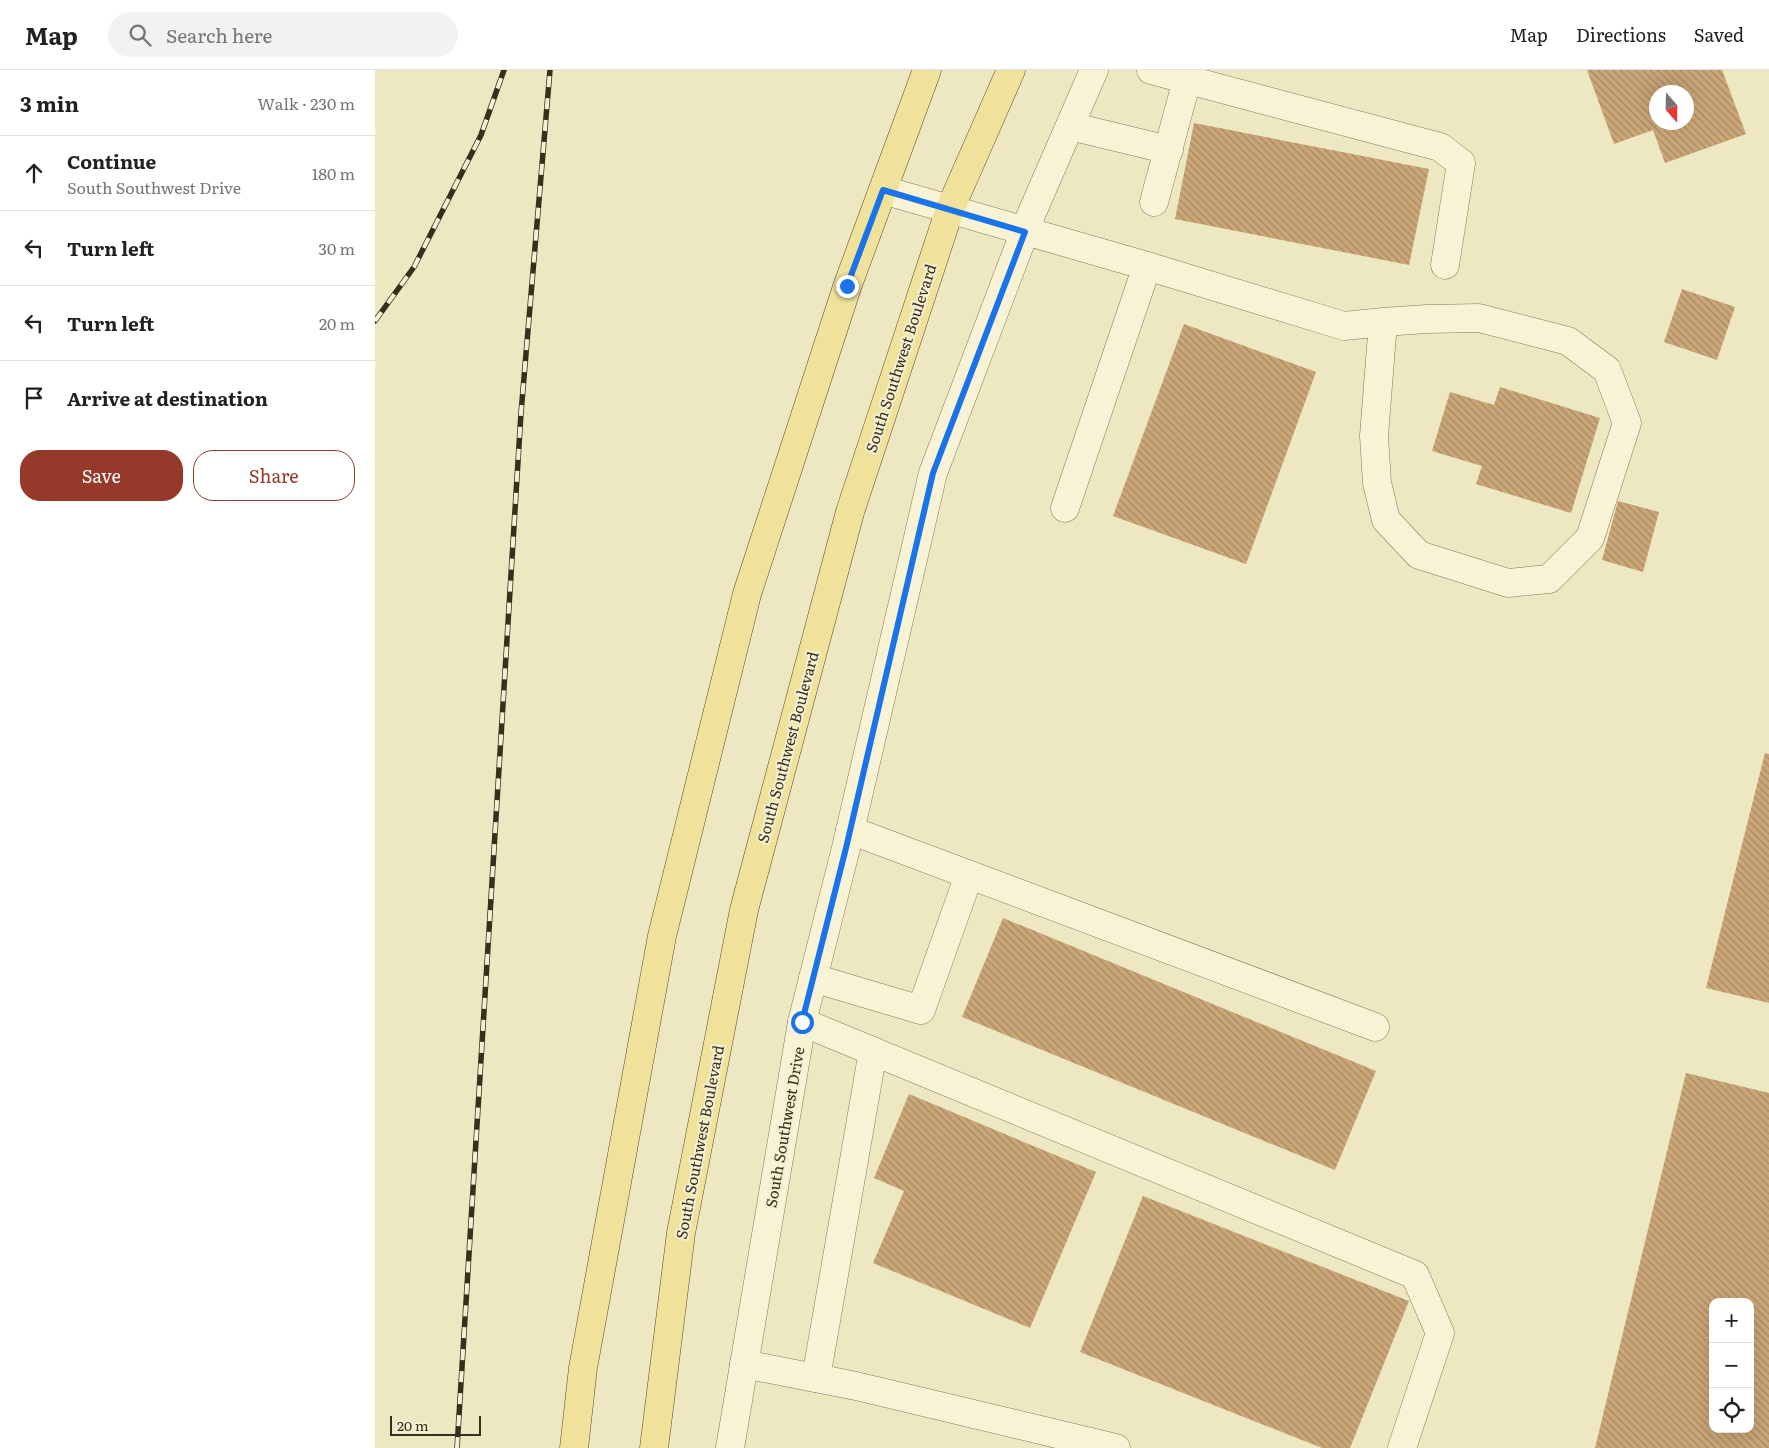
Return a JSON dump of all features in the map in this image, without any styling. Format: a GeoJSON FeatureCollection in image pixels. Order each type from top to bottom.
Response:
{"type":"FeatureCollection","features":[{"type":"Feature","properties":{"kind":"main road"},"geometry":{"type":"LineString","coordinates":[[575,1448],[583,1368],[662,936],[747,594],[847,286],[927,70]]}},
{"type":"Feature","properties":{"kind":"main road","name":"South Southwest Boulevard"},"geometry":{"type":"LineString","coordinates":[[654,1448],[681,1232],[744,910],[849,512],[950,209],[1011,70]]}},
{"type":"Feature","properties":{"kind":"street","name":"South Southwest Drive"},"geometry":{"type":"LineString","coordinates":[[730,1448],[802,1022],[850,830],[933,473],[1025,232],[1094,70]]}},
{"type":"Feature","properties":{"kind":"street"},"geometry":{"type":"LineString","coordinates":[[1151,70],[1440,147],[1461,163],[1445,264]]}},
{"type":"Feature","properties":{"kind":"street"},"geometry":{"type":"LineString","coordinates":[[1154,202],[1187,80]]}},
{"type":"Feature","properties":{"kind":"street"},"geometry":{"type":"LineString","coordinates":[[1070,126],[1169,150]]}},
{"type":"Feature","properties":{"kind":"street"},"geometry":{"type":"LineString","coordinates":[[883,190],[1147,266],[1344,326],[1383,322],[1479,318],[1567,341],[1607,370],[1627,423],[1590,538],[1549,579],[1508,583],[1419,555],[1385,520],[1377,483],[1374,436],[1383,322]]}},
{"type":"Feature","properties":{"kind":"street"},"geometry":{"type":"LineString","coordinates":[[1065,508],[1147,266]]}},
{"type":"Feature","properties":{"kind":"street"},"geometry":{"type":"LineString","coordinates":[[850,830],[1375,1027]]}},
{"type":"Feature","properties":{"kind":"street"},"geometry":{"type":"LineString","coordinates":[[813,978],[921,1010],[969,875]]}},
{"type":"Feature","properties":{"kind":"street"},"geometry":{"type":"LineString","coordinates":[[802,1022],[1415,1275],[1440,1334],[1402,1448]]}},
{"type":"Feature","properties":{"kind":"street"},"geometry":{"type":"LineString","coordinates":[[816,1378],[873,1051]]}},
{"type":"Feature","properties":{"kind":"street"},"geometry":{"type":"LineString","coordinates":[[744,1364],[816,1378],[1116,1448]]}},
{"type":"Feature","properties":{"kind":"building"},"geometry":{"type":"Polygon","coordinates":[[[1587,70],[1722,70],[1746,134],[1665,163],[1653,130],[1614,144],[1587,70]]]}},
{"type":"Feature","properties":{"kind":"building"},"geometry":{"type":"Polygon","coordinates":[[[1194,123],[1429,169],[1409,265],[1175,219],[1194,123]]]}},
{"type":"Feature","properties":{"kind":"building"},"geometry":{"type":"Polygon","coordinates":[[[1682,289],[1735,307],[1717,360],[1664,342],[1682,289]]]}},
{"type":"Feature","properties":{"kind":"building"},"geometry":{"type":"Polygon","coordinates":[[[1184,324],[1316,372],[1246,564],[1113,516],[1184,324]]]}},
{"type":"Feature","properties":{"kind":"building"},"geometry":{"type":"Polygon","coordinates":[[[1500,387],[1600,418],[1571,513],[1476,484],[1482,466],[1432,451],[1450,392],[1494,405],[1500,387]]]}},
{"type":"Feature","properties":{"kind":"building"},"geometry":{"type":"Polygon","coordinates":[[[1618,501],[1659,512],[1643,572],[1602,560],[1618,501]]]}},
{"type":"Feature","properties":{"kind":"building"},"geometry":{"type":"Polygon","coordinates":[[[1765,753],[1769,754],[1769,1003],[1706,988],[1765,753]]]}},
{"type":"Feature","properties":{"kind":"building"},"geometry":{"type":"Polygon","coordinates":[[[1003,918],[1376,1071],[1335,1170],[962,1017],[1003,918]]]}},
{"type":"Feature","properties":{"kind":"building"},"geometry":{"type":"Polygon","coordinates":[[[1686,1073],[1769,1093],[1769,1448],[1595,1448],[1686,1073]]]}},
{"type":"Feature","properties":{"kind":"building"},"geometry":{"type":"Polygon","coordinates":[[[909,1094],[1096,1172],[1030,1328],[873,1263],[904,1191],[874,1178],[909,1094]]]}},
{"type":"Feature","properties":{"kind":"building"},"geometry":{"type":"Polygon","coordinates":[[[1143,1196],[1409,1301],[1350,1448],[1322,1448],[1080,1352],[1143,1196]]]}},
{"type":"Feature","properties":{"kind":"railway"},"geometry":{"type":"LineString","coordinates":[[375,321],[414,267],[481,135],[504,70]]}},
{"type":"Feature","properties":{"kind":"railway"},"geometry":{"type":"LineString","coordinates":[[457,1448],[521,413],[550,70]]}},
{"type":"Feature","properties":{"kind":"route"},"geometry":{"type":"LineString","coordinates":[[802,1022],[846,848],[933,473],[1025,232],[883,190],[847,286]]}}]}
